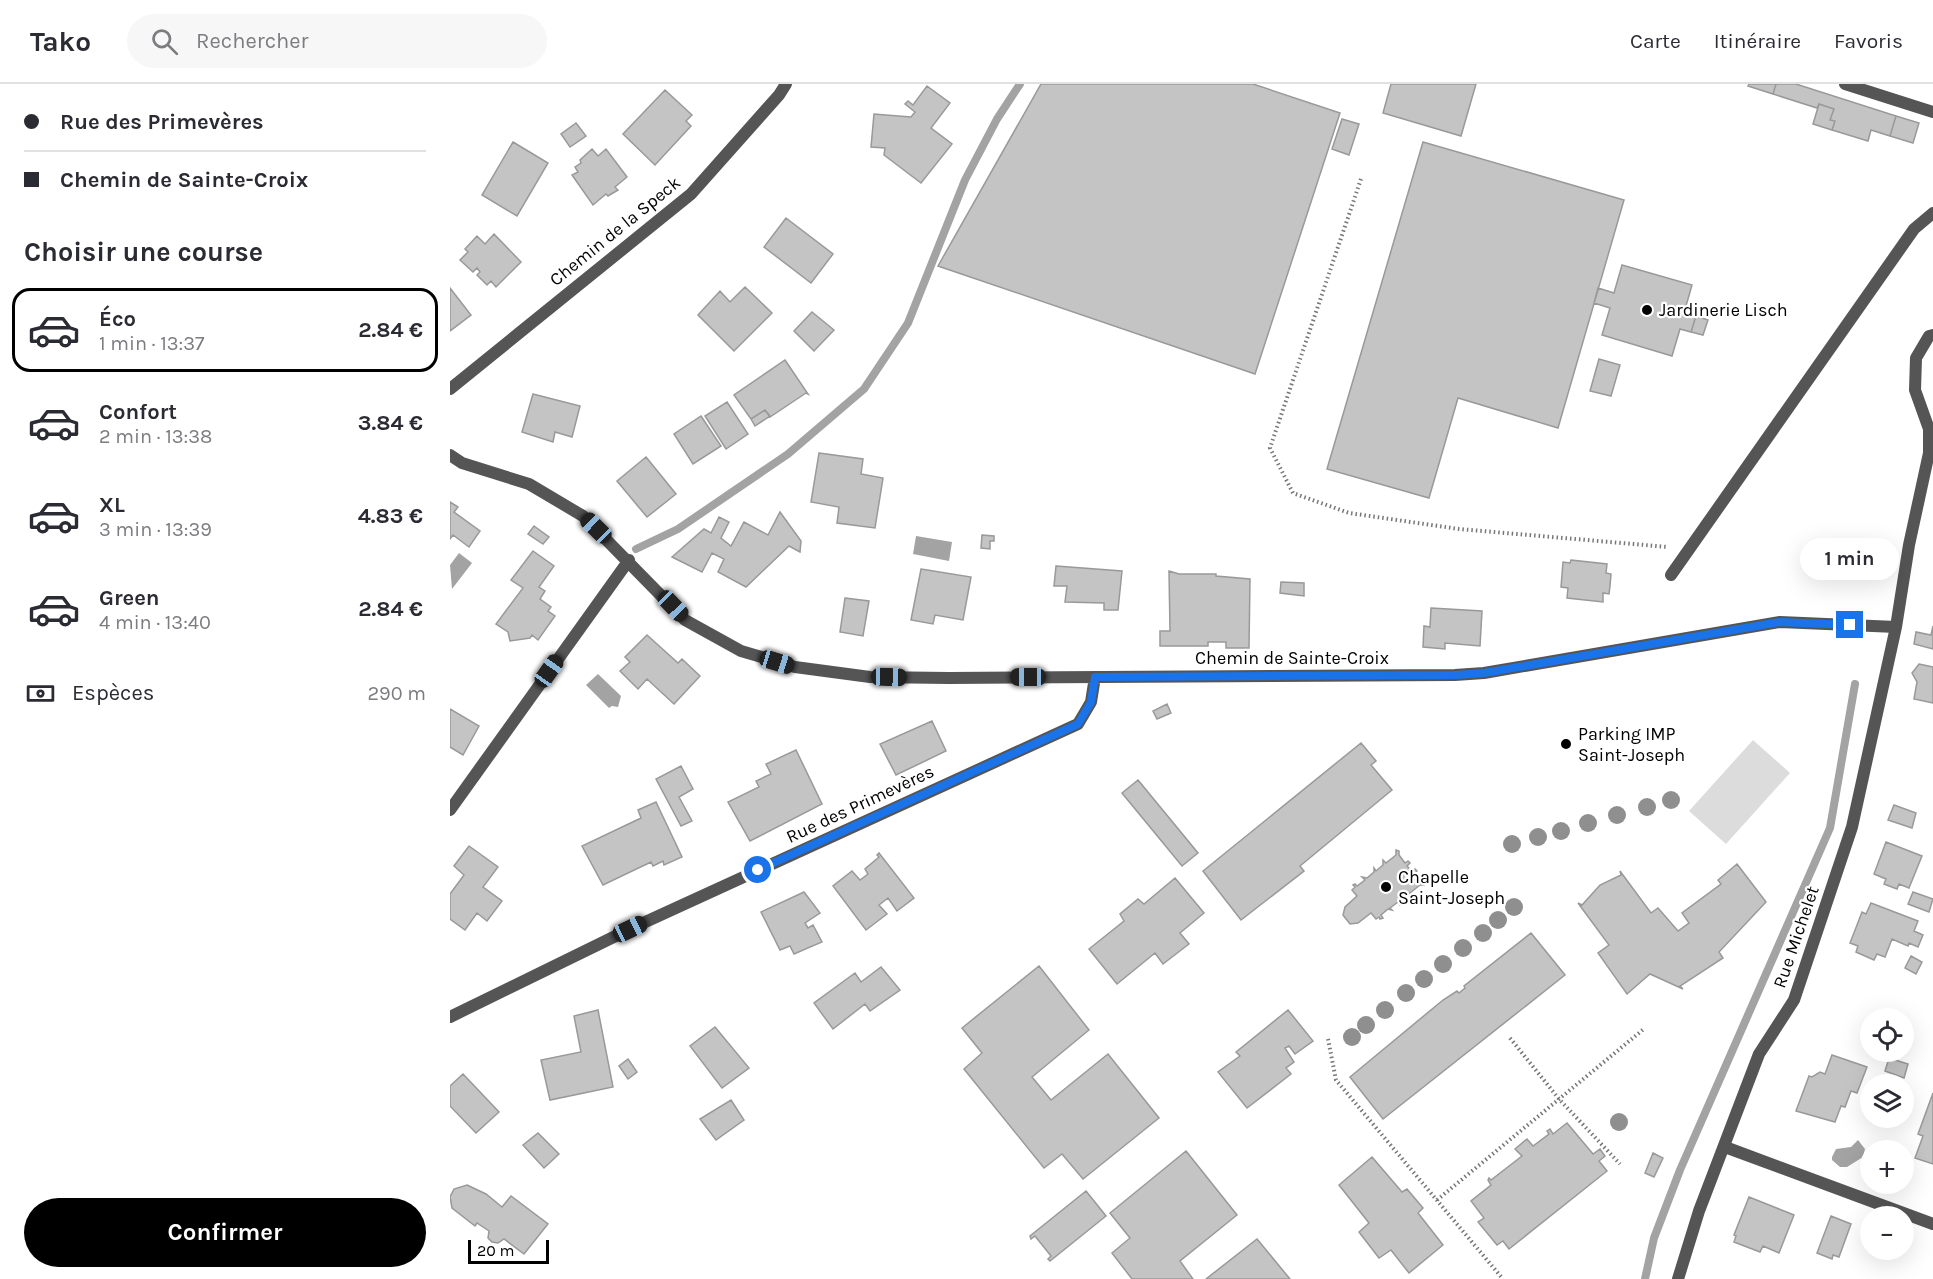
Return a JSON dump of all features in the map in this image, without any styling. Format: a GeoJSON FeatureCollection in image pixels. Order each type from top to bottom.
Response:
{"type":"FeatureCollection","features":[{"type":"Feature","properties":{"kind":"street","name":"Chemin de la Speck"},"geometry":{"type":"LineString","coordinates":[[450,388],[691,194],[779,95],[786,84]]}},
{"type":"Feature","properties":{"kind":"street"},"geometry":{"type":"LineString","coordinates":[[1845,84],[1933,112]]}},
{"type":"Feature","properties":{"kind":"street"},"geometry":{"type":"LineString","coordinates":[[1671,575],[1914,228],[1933,213]]}},
{"type":"Feature","properties":{"kind":"street"},"geometry":{"type":"LineString","coordinates":[[1896,627],[1909,545],[1929,453],[1929,429],[1915,390],[1916,358],[1929,336],[1933,335]]}},
{"type":"Feature","properties":{"kind":"street","name":"Chemin de Sainte-Croix"},"geometry":{"type":"LineString","coordinates":[[450,455],[462,463],[529,484],[583,516],[629,560],[685,620],[741,651],[795,667],[870,677],[1455,675],[1484,673],[1780,622],[1896,627]]}},
{"type":"Feature","properties":{"kind":"street"},"geometry":{"type":"LineString","coordinates":[[450,810],[629,560]]}},
{"type":"Feature","properties":{"kind":"street","name":"Rue Michelet"},"geometry":{"type":"LineString","coordinates":[[1678,1279],[1696,1221],[1760,1054],[1794,1000],[1852,827],[1896,627]]}},
{"type":"Feature","properties":{"kind":"street","name":"Rue des Primevères"},"geometry":{"type":"LineString","coordinates":[[450,1017],[630,929],[1078,724],[1091,702],[1095,677]]}},
{"type":"Feature","properties":{"kind":"street"},"geometry":{"type":"LineString","coordinates":[[1725,1147],[1933,1224]]}},
{"type":"Feature","properties":{"kind":"path"},"geometry":{"type":"LineString","coordinates":[[1361,179],[1270,448],[1293,493],[1349,513],[1459,529],[1690,549]]}},
{"type":"Feature","properties":{"kind":"path"},"geometry":{"type":"LineString","coordinates":[[1437,1200],[1645,1028]]}},
{"type":"Feature","properties":{"kind":"path"},"geometry":{"type":"LineString","coordinates":[[1328,1038],[1336,1080],[1503,1279]]}},
{"type":"Feature","properties":{"kind":"path"},"geometry":{"type":"LineString","coordinates":[[1510,1038],[1559,1099],[1620,1164]]}},
{"type":"Feature","properties":{"kind":"shaded area"},"geometry":{"type":"Polygon","coordinates":[[[916,536],[952,542],[949,561],[913,554],[916,536]]]}},
{"type":"Feature","properties":{"kind":"shaded area"},"geometry":{"type":"Polygon","coordinates":[[[459,553],[472,563],[452,589],[450,565],[459,553]]]}},
{"type":"Feature","properties":{"kind":"shaded area"},"geometry":{"type":"Polygon","coordinates":[[[598,674],[621,696],[618,707],[609,708],[586,685],[598,674]]]}},
{"type":"Feature","properties":{"kind":"shaded area"},"geometry":{"type":"Polygon","coordinates":[[[1753,740],[1790,773],[1726,844],[1689,811],[1753,740]]]}},
{"type":"Feature","properties":{"kind":"shaded area"},"geometry":{"type":"Polygon","coordinates":[[[1858,1140],[1860,1159],[1847,1167],[1840,1167],[1832,1160],[1836,1149],[1851,1147],[1858,1140]]]}},
{"type":"Feature","properties":{"kind":"building"},"geometry":{"type":"Polygon","coordinates":[[[1041,84],[1253,84],[1340,113],[1255,374],[938,266],[1041,84]]]}},
{"type":"Feature","properties":{"kind":"building"},"geometry":{"type":"Polygon","coordinates":[[[1391,84],[1476,84],[1461,136],[1383,113],[1391,84]]]}},
{"type":"Feature","properties":{"kind":"building"},"geometry":{"type":"Polygon","coordinates":[[[1749,84],[1776,84],[1773,94],[1748,86],[1749,84]]]}},
{"type":"Feature","properties":{"kind":"building"},"geometry":{"type":"Polygon","coordinates":[[[1776,84],[1796,84],[1896,116],[1890,136],[1871,130],[1868,141],[1832,130],[1835,121],[1830,120],[1834,109],[1819,104],[1817,108],[1773,94],[1776,84]]]}},
{"type":"Feature","properties":{"kind":"building"},"geometry":{"type":"Polygon","coordinates":[[[927,86],[950,103],[931,128],[952,144],[921,183],[884,155],[885,148],[871,147],[874,114],[911,117],[915,112],[905,104],[908,101],[913,105],[927,86]]]}},
{"type":"Feature","properties":{"kind":"building"},"geometry":{"type":"Polygon","coordinates":[[[665,90],[692,115],[686,121],[691,126],[655,165],[623,134],[665,90]]]}},
{"type":"Feature","properties":{"kind":"building"},"geometry":{"type":"Polygon","coordinates":[[[1819,104],[1834,109],[1830,120],[1835,121],[1832,130],[1813,124],[1819,104]]]}},
{"type":"Feature","properties":{"kind":"building"},"geometry":{"type":"Polygon","coordinates":[[[1896,116],[1919,123],[1913,143],[1890,136],[1896,116]]]}},
{"type":"Feature","properties":{"kind":"building"},"geometry":{"type":"Polygon","coordinates":[[[1342,119],[1359,124],[1349,155],[1332,149],[1342,119]]]}},
{"type":"Feature","properties":{"kind":"building"},"geometry":{"type":"Polygon","coordinates":[[[576,123],[586,136],[570,147],[561,134],[576,123]]]}},
{"type":"Feature","properties":{"kind":"building"},"geometry":{"type":"Polygon","coordinates":[[[513,142],[548,163],[517,216],[482,195],[513,142]]]}},
{"type":"Feature","properties":{"kind":"building"},"geometry":{"type":"Polygon","coordinates":[[[1423,142],[1624,200],[1558,428],[1458,398],[1429,498],[1327,469],[1423,142]]]}},
{"type":"Feature","properties":{"kind":"building"},"geometry":{"type":"Polygon","coordinates":[[[592,149],[598,156],[606,149],[627,177],[615,187],[618,190],[608,196],[606,194],[593,205],[572,175],[578,172],[575,167],[592,149]]]}},
{"type":"Feature","properties":{"kind":"building"},"geometry":{"type":"Polygon","coordinates":[[[786,218],[833,254],[811,283],[764,247],[786,218]]]}},
{"type":"Feature","properties":{"kind":"building"},"geometry":{"type":"Polygon","coordinates":[[[494,234],[521,262],[496,287],[491,281],[487,285],[477,275],[480,272],[477,268],[473,272],[460,260],[468,252],[465,249],[477,236],[485,244],[494,234]]]}},
{"type":"Feature","properties":{"kind":"building","name":"Jardinerie Lisch"},"geometry":{"type":"Polygon","coordinates":[[[1622,265],[1692,285],[1684,313],[1696,316],[1691,332],[1680,329],[1672,356],[1602,335],[1610,308],[1594,303],[1598,288],[1614,293],[1622,265]]]}},
{"type":"Feature","properties":{"kind":"building"},"geometry":{"type":"Polygon","coordinates":[[[745,287],[772,313],[734,351],[698,315],[720,291],[730,302],[745,287]]]}},
{"type":"Feature","properties":{"kind":"building"},"geometry":{"type":"Polygon","coordinates":[[[450,288],[471,315],[450,331],[450,288]]]}},
{"type":"Feature","properties":{"kind":"building"},"geometry":{"type":"Polygon","coordinates":[[[812,312],[834,330],[814,351],[794,331],[812,312]]]}},
{"type":"Feature","properties":{"kind":"building"},"geometry":{"type":"Polygon","coordinates":[[[1696,316],[1708,320],[1703,335],[1691,332],[1696,316]]]}},
{"type":"Feature","properties":{"kind":"building"},"geometry":{"type":"Polygon","coordinates":[[[1599,359],[1620,365],[1611,396],[1590,391],[1599,359]]]}},
{"type":"Feature","properties":{"kind":"building"},"geometry":{"type":"Polygon","coordinates":[[[785,360],[808,394],[806,393],[770,417],[765,410],[751,419],[734,395],[785,360]]]}},
{"type":"Feature","properties":{"kind":"building"},"geometry":{"type":"Polygon","coordinates":[[[533,394],[580,406],[572,437],[555,432],[553,442],[522,432],[533,394]]]}},
{"type":"Feature","properties":{"kind":"building"},"geometry":{"type":"Polygon","coordinates":[[[727,402],[748,434],[726,449],[705,416],[727,402]]]}},
{"type":"Feature","properties":{"kind":"building"},"geometry":{"type":"Polygon","coordinates":[[[765,410],[770,416],[755,426],[751,419],[765,410]]]}},
{"type":"Feature","properties":{"kind":"building"},"geometry":{"type":"Polygon","coordinates":[[[701,416],[721,446],[693,464],[674,434],[701,416]]]}},
{"type":"Feature","properties":{"kind":"building"},"geometry":{"type":"Polygon","coordinates":[[[819,453],[863,459],[861,474],[883,478],[875,528],[837,523],[839,507],[811,502],[819,453]]]}},
{"type":"Feature","properties":{"kind":"building"},"geometry":{"type":"Polygon","coordinates":[[[646,457],[676,494],[647,517],[617,481],[646,457]]]}},
{"type":"Feature","properties":{"kind":"building"},"geometry":{"type":"Polygon","coordinates":[[[450,502],[458,507],[454,512],[480,531],[469,547],[453,535],[450,539],[450,502]]]}},
{"type":"Feature","properties":{"kind":"building"},"geometry":{"type":"Polygon","coordinates":[[[780,512],[801,541],[800,552],[789,546],[746,587],[718,572],[724,559],[712,553],[702,572],[672,557],[704,529],[711,533],[719,517],[729,522],[721,538],[731,546],[744,522],[768,535],[780,512]]]}},
{"type":"Feature","properties":{"kind":"building"},"geometry":{"type":"Polygon","coordinates":[[[534,526],[549,537],[543,544],[528,534],[534,526]]]}},
{"type":"Feature","properties":{"kind":"building"},"geometry":{"type":"Polygon","coordinates":[[[982,535],[994,536],[994,541],[990,541],[990,549],[981,548],[982,535]]]}},
{"type":"Feature","properties":{"kind":"building"},"geometry":{"type":"Polygon","coordinates":[[[533,551],[554,566],[539,587],[545,591],[540,599],[551,607],[548,611],[555,616],[538,640],[532,635],[530,638],[510,641],[508,632],[496,624],[523,588],[511,580],[533,551]]]}},
{"type":"Feature","properties":{"kind":"building"},"geometry":{"type":"Polygon","coordinates":[[[1571,560],[1607,564],[1606,573],[1611,574],[1610,586],[1609,594],[1603,593],[1603,602],[1567,598],[1568,588],[1561,587],[1563,562],[1570,563],[1571,560]]]}},
{"type":"Feature","properties":{"kind":"building"},"geometry":{"type":"Polygon","coordinates":[[[1056,566],[1122,571],[1118,610],[1104,610],[1104,603],[1065,602],[1067,586],[1054,586],[1056,566]]]}},
{"type":"Feature","properties":{"kind":"building"},"geometry":{"type":"Polygon","coordinates":[[[921,569],[971,577],[963,620],[935,615],[933,624],[911,620],[921,569]]]}},
{"type":"Feature","properties":{"kind":"building"},"geometry":{"type":"Polygon","coordinates":[[[1169,571],[1179,574],[1216,574],[1216,576],[1250,579],[1249,648],[1226,648],[1226,642],[1208,642],[1208,646],[1160,646],[1160,631],[1170,631],[1169,571]]]}},
{"type":"Feature","properties":{"kind":"building"},"geometry":{"type":"Polygon","coordinates":[[[1281,582],[1304,583],[1304,596],[1280,593],[1281,582]]]}},
{"type":"Feature","properties":{"kind":"building"},"geometry":{"type":"Polygon","coordinates":[[[845,598],[869,601],[863,636],[840,632],[845,598]]]}},
{"type":"Feature","properties":{"kind":"building"},"geometry":{"type":"Polygon","coordinates":[[[1431,608],[1482,611],[1480,646],[1445,643],[1445,649],[1423,647],[1424,626],[1430,627],[1431,608]]]}},
{"type":"Feature","properties":{"kind":"building"},"geometry":{"type":"Polygon","coordinates":[[[1933,626],[1933,649],[1914,644],[1916,632],[1931,635],[1933,626]]]}},
{"type":"Feature","properties":{"kind":"building"},"geometry":{"type":"Polygon","coordinates":[[[647,635],[678,663],[682,659],[700,676],[674,704],[647,679],[638,689],[620,671],[630,662],[625,657],[647,635]]]}},
{"type":"Feature","properties":{"kind":"building"},"geometry":{"type":"Polygon","coordinates":[[[1919,664],[1933,667],[1933,703],[1914,699],[1917,682],[1912,673],[1919,664]]]}},
{"type":"Feature","properties":{"kind":"building"},"geometry":{"type":"Polygon","coordinates":[[[1167,704],[1171,713],[1157,719],[1153,711],[1167,704]]]}},
{"type":"Feature","properties":{"kind":"building"},"geometry":{"type":"Polygon","coordinates":[[[450,709],[479,726],[463,755],[450,747],[450,709]]]}},
{"type":"Feature","properties":{"kind":"building"},"geometry":{"type":"Polygon","coordinates":[[[932,721],[946,751],[896,775],[880,744],[932,721]]]}},
{"type":"Feature","properties":{"kind":"building"},"geometry":{"type":"Polygon","coordinates":[[[1361,743],[1376,761],[1371,765],[1392,790],[1300,866],[1304,871],[1241,920],[1203,871],[1361,743]]]}},
{"type":"Feature","properties":{"kind":"building"},"geometry":{"type":"Polygon","coordinates":[[[796,750],[822,804],[750,841],[728,802],[759,787],[756,781],[771,774],[766,764],[796,750]]]}},
{"type":"Feature","properties":{"kind":"building"},"geometry":{"type":"Polygon","coordinates":[[[681,766],[693,789],[679,797],[692,821],[681,826],[656,779],[681,766]]]}},
{"type":"Feature","properties":{"kind":"building"},"geometry":{"type":"Polygon","coordinates":[[[1138,780],[1198,853],[1182,866],[1122,793],[1138,780]]]}},
{"type":"Feature","properties":{"kind":"building"},"geometry":{"type":"Polygon","coordinates":[[[656,802],[682,857],[664,865],[663,861],[653,866],[651,862],[603,885],[582,846],[641,818],[638,810],[656,802]]]}},
{"type":"Feature","properties":{"kind":"building"},"geometry":{"type":"Polygon","coordinates":[[[1894,805],[1916,813],[1912,828],[1888,820],[1894,805]]]}},
{"type":"Feature","properties":{"kind":"building"},"geometry":{"type":"Polygon","coordinates":[[[1886,842],[1922,856],[1909,888],[1899,884],[1897,889],[1884,884],[1886,879],[1874,874],[1886,842]]]}},
{"type":"Feature","properties":{"kind":"building"},"geometry":{"type":"Polygon","coordinates":[[[469,846],[498,867],[483,887],[502,901],[487,921],[477,913],[465,930],[450,919],[450,894],[464,875],[454,866],[469,846]]]}},
{"type":"Feature","properties":{"kind":"building","name":"Chapelle Saint-Joseph"},"geometry":{"type":"Polygon","coordinates":[[[1396,850],[1399,851],[1405,863],[1408,861],[1410,863],[1407,866],[1412,871],[1415,869],[1417,871],[1413,875],[1420,882],[1425,882],[1424,885],[1420,885],[1410,893],[1410,897],[1407,895],[1400,900],[1402,903],[1400,905],[1398,902],[1390,908],[1392,910],[1388,909],[1381,915],[1383,918],[1376,919],[1371,913],[1358,923],[1350,924],[1343,915],[1345,907],[1357,896],[1352,890],[1355,887],[1353,885],[1357,886],[1365,880],[1362,877],[1367,878],[1374,872],[1374,868],[1376,871],[1383,865],[1383,860],[1386,863],[1396,855],[1396,850]]]}},
{"type":"Feature","properties":{"kind":"building"},"geometry":{"type":"Polygon","coordinates":[[[879,853],[914,898],[897,911],[888,898],[879,905],[887,914],[866,930],[833,886],[852,871],[860,880],[868,874],[865,869],[879,857],[877,855],[879,853]]]}},
{"type":"Feature","properties":{"kind":"building"},"geometry":{"type":"Polygon","coordinates":[[[1737,864],[1766,902],[1719,952],[1723,958],[1680,986],[1683,989],[1650,974],[1627,994],[1598,953],[1609,945],[1578,903],[1582,905],[1600,885],[1621,875],[1620,871],[1651,913],[1658,908],[1678,931],[1689,923],[1682,913],[1721,884],[1718,880],[1737,864]]]}},
{"type":"Feature","properties":{"kind":"building"},"geometry":{"type":"Polygon","coordinates":[[[1175,878],[1204,913],[1180,933],[1189,944],[1163,964],[1155,953],[1117,984],[1089,949],[1124,921],[1120,914],[1138,899],[1144,904],[1175,878]]]}},
{"type":"Feature","properties":{"kind":"building"},"geometry":{"type":"Polygon","coordinates":[[[804,892],[820,913],[805,923],[808,928],[813,925],[822,942],[794,954],[790,946],[780,950],[761,912],[804,892]]]}},
{"type":"Feature","properties":{"kind":"building"},"geometry":{"type":"Polygon","coordinates":[[[1913,892],[1933,899],[1929,912],[1908,904],[1913,892]]]}},
{"type":"Feature","properties":{"kind":"building"},"geometry":{"type":"Polygon","coordinates":[[[1871,903],[1918,921],[1914,931],[1923,935],[1918,947],[1909,943],[1908,946],[1892,939],[1885,957],[1877,954],[1874,960],[1856,952],[1858,946],[1850,943],[1862,912],[1866,914],[1871,903]]]}},
{"type":"Feature","properties":{"kind":"building"},"geometry":{"type":"Polygon","coordinates":[[[1531,933],[1565,975],[1383,1119],[1350,1077],[1443,1000],[1457,991],[1459,993],[1465,988],[1464,986],[1531,933]]]}},
{"type":"Feature","properties":{"kind":"building"},"geometry":{"type":"Polygon","coordinates":[[[1911,956],[1922,962],[1916,974],[1905,968],[1911,956]]]}},
{"type":"Feature","properties":{"kind":"building"},"geometry":{"type":"Polygon","coordinates":[[[1039,966],[1089,1030],[1032,1077],[1051,1100],[1108,1054],[1159,1118],[1083,1179],[1062,1154],[1044,1168],[964,1069],[982,1053],[962,1028],[1039,966]]]}},
{"type":"Feature","properties":{"kind":"building"},"geometry":{"type":"Polygon","coordinates":[[[881,967],[900,990],[870,1011],[865,1004],[833,1029],[814,1003],[855,973],[861,982],[881,967]]]}},
{"type":"Feature","properties":{"kind":"building"},"geometry":{"type":"Polygon","coordinates":[[[598,1010],[613,1087],[550,1100],[541,1060],[581,1052],[574,1016],[598,1010]]]}},
{"type":"Feature","properties":{"kind":"building"},"geometry":{"type":"Polygon","coordinates":[[[1288,1010],[1313,1041],[1295,1054],[1289,1046],[1285,1048],[1294,1062],[1286,1068],[1291,1074],[1247,1108],[1218,1072],[1240,1056],[1236,1052],[1288,1010]]]}},
{"type":"Feature","properties":{"kind":"building"},"geometry":{"type":"Polygon","coordinates":[[[715,1027],[749,1068],[722,1088],[690,1046],[715,1027]]]}},
{"type":"Feature","properties":{"kind":"building"},"geometry":{"type":"Polygon","coordinates":[[[1832,1055],[1867,1067],[1864,1074],[1860,1074],[1857,1093],[1851,1091],[1845,1107],[1841,1106],[1835,1122],[1796,1111],[1809,1076],[1812,1077],[1820,1072],[1825,1074],[1832,1055]]]}},
{"type":"Feature","properties":{"kind":"building"},"geometry":{"type":"Polygon","coordinates":[[[628,1059],[637,1072],[628,1079],[619,1066],[628,1059]]]}},
{"type":"Feature","properties":{"kind":"building"},"geometry":{"type":"Polygon","coordinates":[[[1888,1062],[1908,1064],[1905,1074],[1885,1071],[1888,1062]]]}},
{"type":"Feature","properties":{"kind":"building"},"geometry":{"type":"Polygon","coordinates":[[[463,1074],[499,1112],[476,1133],[450,1106],[450,1086],[463,1074]]]}},
{"type":"Feature","properties":{"kind":"building"},"geometry":{"type":"Polygon","coordinates":[[[1933,1093],[1933,1164],[1915,1158],[1923,1136],[1918,1134],[1933,1093]]]}},
{"type":"Feature","properties":{"kind":"building"},"geometry":{"type":"Polygon","coordinates":[[[731,1100],[744,1120],[716,1140],[700,1119],[731,1100]]]}},
{"type":"Feature","properties":{"kind":"building"},"geometry":{"type":"Polygon","coordinates":[[[1567,1123],[1593,1154],[1600,1149],[1605,1156],[1599,1161],[1607,1171],[1509,1249],[1503,1241],[1497,1245],[1478,1222],[1484,1218],[1471,1201],[1491,1185],[1489,1178],[1491,1180],[1522,1156],[1515,1149],[1527,1139],[1533,1146],[1549,1134],[1547,1131],[1550,1129],[1553,1134],[1567,1123]]]}},
{"type":"Feature","properties":{"kind":"building"},"geometry":{"type":"Polygon","coordinates":[[[538,1133],[559,1154],[544,1168],[523,1145],[538,1133]]]}},
{"type":"Feature","properties":{"kind":"building"},"geometry":{"type":"Polygon","coordinates":[[[1186,1151],[1237,1215],[1180,1261],[1193,1279],[1132,1279],[1112,1253],[1130,1238],[1110,1213],[1186,1151]]]}},
{"type":"Feature","properties":{"kind":"building"},"geometry":{"type":"Polygon","coordinates":[[[1653,1153],[1663,1158],[1654,1177],[1645,1173],[1653,1153]]]}},
{"type":"Feature","properties":{"kind":"building"},"geometry":{"type":"Polygon","coordinates":[[[1372,1157],[1402,1192],[1407,1189],[1423,1208],[1418,1213],[1443,1245],[1409,1273],[1391,1250],[1379,1258],[1359,1232],[1369,1223],[1339,1185],[1372,1157]]]}},
{"type":"Feature","properties":{"kind":"building"},"geometry":{"type":"Polygon","coordinates":[[[467,1185],[486,1194],[502,1207],[511,1196],[548,1224],[524,1254],[504,1239],[498,1243],[492,1242],[488,1238],[489,1231],[477,1223],[475,1226],[452,1208],[450,1197],[454,1189],[467,1185]]]}},
{"type":"Feature","properties":{"kind":"building"},"geometry":{"type":"Polygon","coordinates":[[[1086,1191],[1106,1216],[1050,1261],[1048,1259],[1051,1256],[1035,1236],[1031,1239],[1030,1236],[1086,1191]]]}},
{"type":"Feature","properties":{"kind":"building"},"geometry":{"type":"Polygon","coordinates":[[[1749,1197],[1794,1215],[1779,1253],[1763,1246],[1760,1252],[1734,1242],[1736,1236],[1734,1235],[1749,1197]]]}},
{"type":"Feature","properties":{"kind":"building"},"geometry":{"type":"Polygon","coordinates":[[[1831,1216],[1851,1224],[1839,1257],[1833,1255],[1832,1259],[1817,1253],[1831,1216]]]}},
{"type":"Feature","properties":{"kind":"building"},"geometry":{"type":"Polygon","coordinates":[[[1257,1239],[1290,1279],[1206,1279],[1257,1239]]]}},
{"type":"Feature","properties":{"kind":"waterway"},"geometry":{"type":"LineString","coordinates":[[636,549],[678,529],[788,454],[864,389],[908,323],[965,180],[997,119],[1020,84]]}},
{"type":"Feature","properties":{"kind":"waterway"},"geometry":{"type":"LineString","coordinates":[[1645,1279],[1654,1238],[1680,1170],[1830,828],[1855,684]]}},
{"type":"Feature","properties":{"kind":"place","name":"Jardinerie Lisch"},"geometry":{"type":"Point","coordinates":[1647,310]}},
{"type":"Feature","properties":{"kind":"place","name":"Parking IMP Saint-Joseph"},"geometry":{"type":"Point","coordinates":[1566,744]}},
{"type":"Feature","properties":{"kind":"place","name":"Chapelle Saint-Joseph"},"geometry":{"type":"Point","coordinates":[1386,887]}},
{"type":"Feature","properties":{"kind":"route"},"geometry":{"type":"LineString","coordinates":[[758,870],[1078,724],[1091,702],[1095,677],[1455,675],[1484,673],[1780,622],[1850,625]]}}]}
